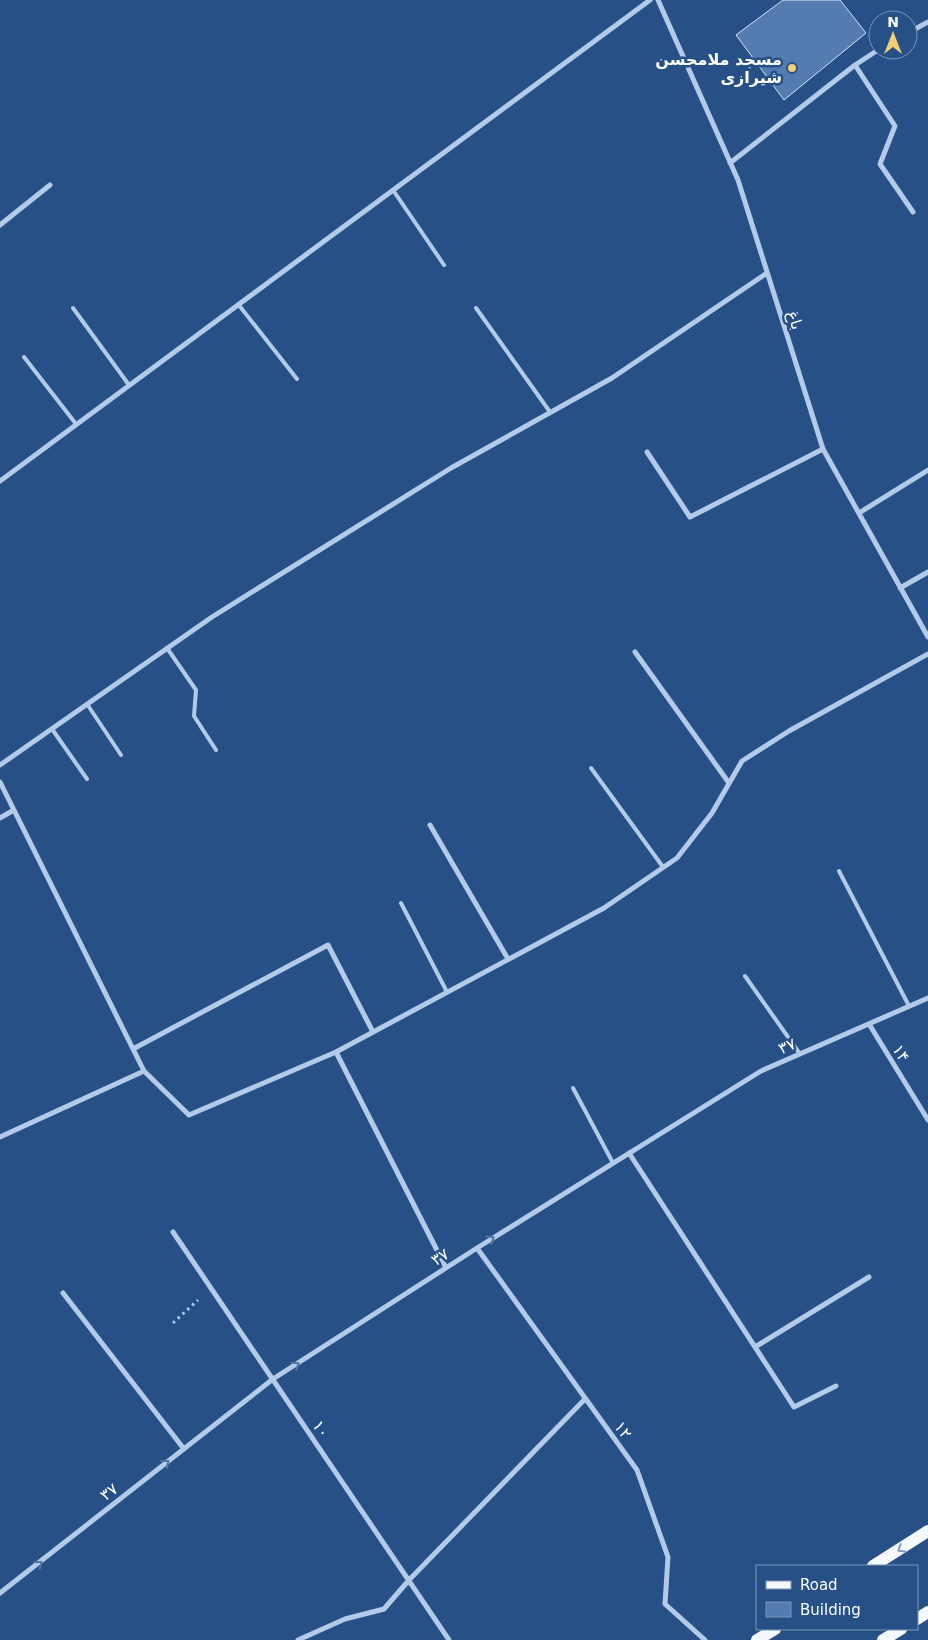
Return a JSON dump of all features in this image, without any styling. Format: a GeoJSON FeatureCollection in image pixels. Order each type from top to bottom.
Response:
{"type":"FeatureCollection","features":[{"type":"Feature","properties":{"kind":"main road"},"geometry":{"type":"LineString","coordinates":[[875,1565],[928,1531]]}},
{"type":"Feature","properties":{"kind":"main road"},"geometry":{"type":"LineString","coordinates":[[757,1640],[773,1630]]}},
{"type":"Feature","properties":{"kind":"main road"},"geometry":{"type":"LineString","coordinates":[[883,1640],[899,1630]]}},
{"type":"Feature","properties":{"kind":"street"},"geometry":{"type":"LineString","coordinates":[[0,481],[650,0]]}},
{"type":"Feature","properties":{"kind":"street","name":"باغ"},"geometry":{"type":"LineString","coordinates":[[658,0],[738,180],[823,449],[928,637]]}},
{"type":"Feature","properties":{"kind":"street"},"geometry":{"type":"LineString","coordinates":[[730,163],[868,57]]}},
{"type":"Feature","properties":{"kind":"street"},"geometry":{"type":"LineString","coordinates":[[855,65],[895,126],[880,164],[912,212]]}},
{"type":"Feature","properties":{"kind":"street"},"geometry":{"type":"LineString","coordinates":[[0,225],[50,185]]}},
{"type":"Feature","properties":{"kind":"street"},"geometry":{"type":"LineString","coordinates":[[0,765],[212,617],[451,468],[612,378],[767,273]]}},
{"type":"Feature","properties":{"kind":"street"},"geometry":{"type":"LineString","coordinates":[[647,452],[690,517],[823,449]]}},
{"type":"Feature","properties":{"kind":"street"},"geometry":{"type":"LineString","coordinates":[[858,513],[928,470]]}},
{"type":"Feature","properties":{"kind":"street"},"geometry":{"type":"LineString","coordinates":[[900,588],[928,572]]}},
{"type":"Feature","properties":{"kind":"street"},"geometry":{"type":"LineString","coordinates":[[635,652],[729,783]]}},
{"type":"Feature","properties":{"kind":"street"},"geometry":{"type":"LineString","coordinates":[[0,782],[144,1070],[189,1115],[336,1052],[604,908],[677,858],[712,813],[742,762],[789,731],[928,654]]}},
{"type":"Feature","properties":{"kind":"street"},"geometry":{"type":"LineString","coordinates":[[0,818],[14,810]]}},
{"type":"Feature","properties":{"kind":"street"},"geometry":{"type":"LineString","coordinates":[[430,825],[508,959]]}},
{"type":"Feature","properties":{"kind":"street"},"geometry":{"type":"LineString","coordinates":[[133,1049],[328,945],[373,1032]]}},
{"type":"Feature","properties":{"kind":"street","name":"۳۷"},"geometry":{"type":"LineString","coordinates":[[0,1593],[273,1379],[446,1268],[762,1070],[928,998]]}},
{"type":"Feature","properties":{"kind":"street","name":"۱۴"},"geometry":{"type":"LineString","coordinates":[[869,1024],[928,1120]]}},
{"type":"Feature","properties":{"kind":"street"},"geometry":{"type":"LineString","coordinates":[[336,1052],[446,1268]]}},
{"type":"Feature","properties":{"kind":"street"},"geometry":{"type":"LineString","coordinates":[[0,1137],[144,1070]]}},
{"type":"Feature","properties":{"kind":"street"},"geometry":{"type":"LineString","coordinates":[[629,1153],[794,1407],[836,1386]]}},
{"type":"Feature","properties":{"kind":"street","name":"۱۰"},"geometry":{"type":"LineString","coordinates":[[172,1232],[449,1640]]}},
{"type":"Feature","properties":{"kind":"street","name":"۱۲"},"geometry":{"type":"LineString","coordinates":[[478,1248],[637,1470],[668,1557],[665,1604],[705,1640]]}},
{"type":"Feature","properties":{"kind":"street"},"geometry":{"type":"LineString","coordinates":[[755,1347],[869,1277]]}},
{"type":"Feature","properties":{"kind":"street"},"geometry":{"type":"LineString","coordinates":[[63,1293],[184,1449]]}},
{"type":"Feature","properties":{"kind":"street"},"geometry":{"type":"LineString","coordinates":[[298,1640],[345,1619],[384,1609],[409,1580],[585,1399]]}},
{"type":"Feature","properties":{"kind":"lane"},"geometry":{"type":"LineString","coordinates":[[393,190],[444,265]]}},
{"type":"Feature","properties":{"kind":"lane"},"geometry":{"type":"LineString","coordinates":[[238,304],[297,378]]}},
{"type":"Feature","properties":{"kind":"lane"},"geometry":{"type":"LineString","coordinates":[[73,308],[130,385]]}},
{"type":"Feature","properties":{"kind":"lane"},"geometry":{"type":"LineString","coordinates":[[476,308],[550,412]]}},
{"type":"Feature","properties":{"kind":"lane"},"geometry":{"type":"LineString","coordinates":[[24,357],[76,424]]}},
{"type":"Feature","properties":{"kind":"lane"},"geometry":{"type":"LineString","coordinates":[[167,648],[196,690],[194,716],[216,750]]}},
{"type":"Feature","properties":{"kind":"lane"},"geometry":{"type":"LineString","coordinates":[[87,704],[121,755]]}},
{"type":"Feature","properties":{"kind":"lane"},"geometry":{"type":"LineString","coordinates":[[52,729],[87,779]]}},
{"type":"Feature","properties":{"kind":"lane"},"geometry":{"type":"LineString","coordinates":[[591,768],[663,867]]}},
{"type":"Feature","properties":{"kind":"lane"},"geometry":{"type":"LineString","coordinates":[[839,871],[909,1006]]}},
{"type":"Feature","properties":{"kind":"lane"},"geometry":{"type":"LineString","coordinates":[[401,903],[447,992]]}},
{"type":"Feature","properties":{"kind":"lane"},"geometry":{"type":"LineString","coordinates":[[745,976],[800,1054]]}},
{"type":"Feature","properties":{"kind":"lane"},"geometry":{"type":"LineString","coordinates":[[572,1088],[613,1163]]}},
{"type":"Feature","properties":{"kind":"path"},"geometry":{"type":"LineString","coordinates":[[172,1323],[211,1288]]}},
{"type":"Feature","properties":{"kind":"building","name":"مسجد ملامحسن شیرازی"},"geometry":{"type":"Polygon","coordinates":[[[783,0],[840,0],[866,33],[784,100],[736,35],[783,0]]]}},
{"type":"Feature","properties":{"kind":"place","name":"مسجد ملامحسن شیرازی"},"geometry":{"type":"Point","coordinates":[792,68]}}]}
